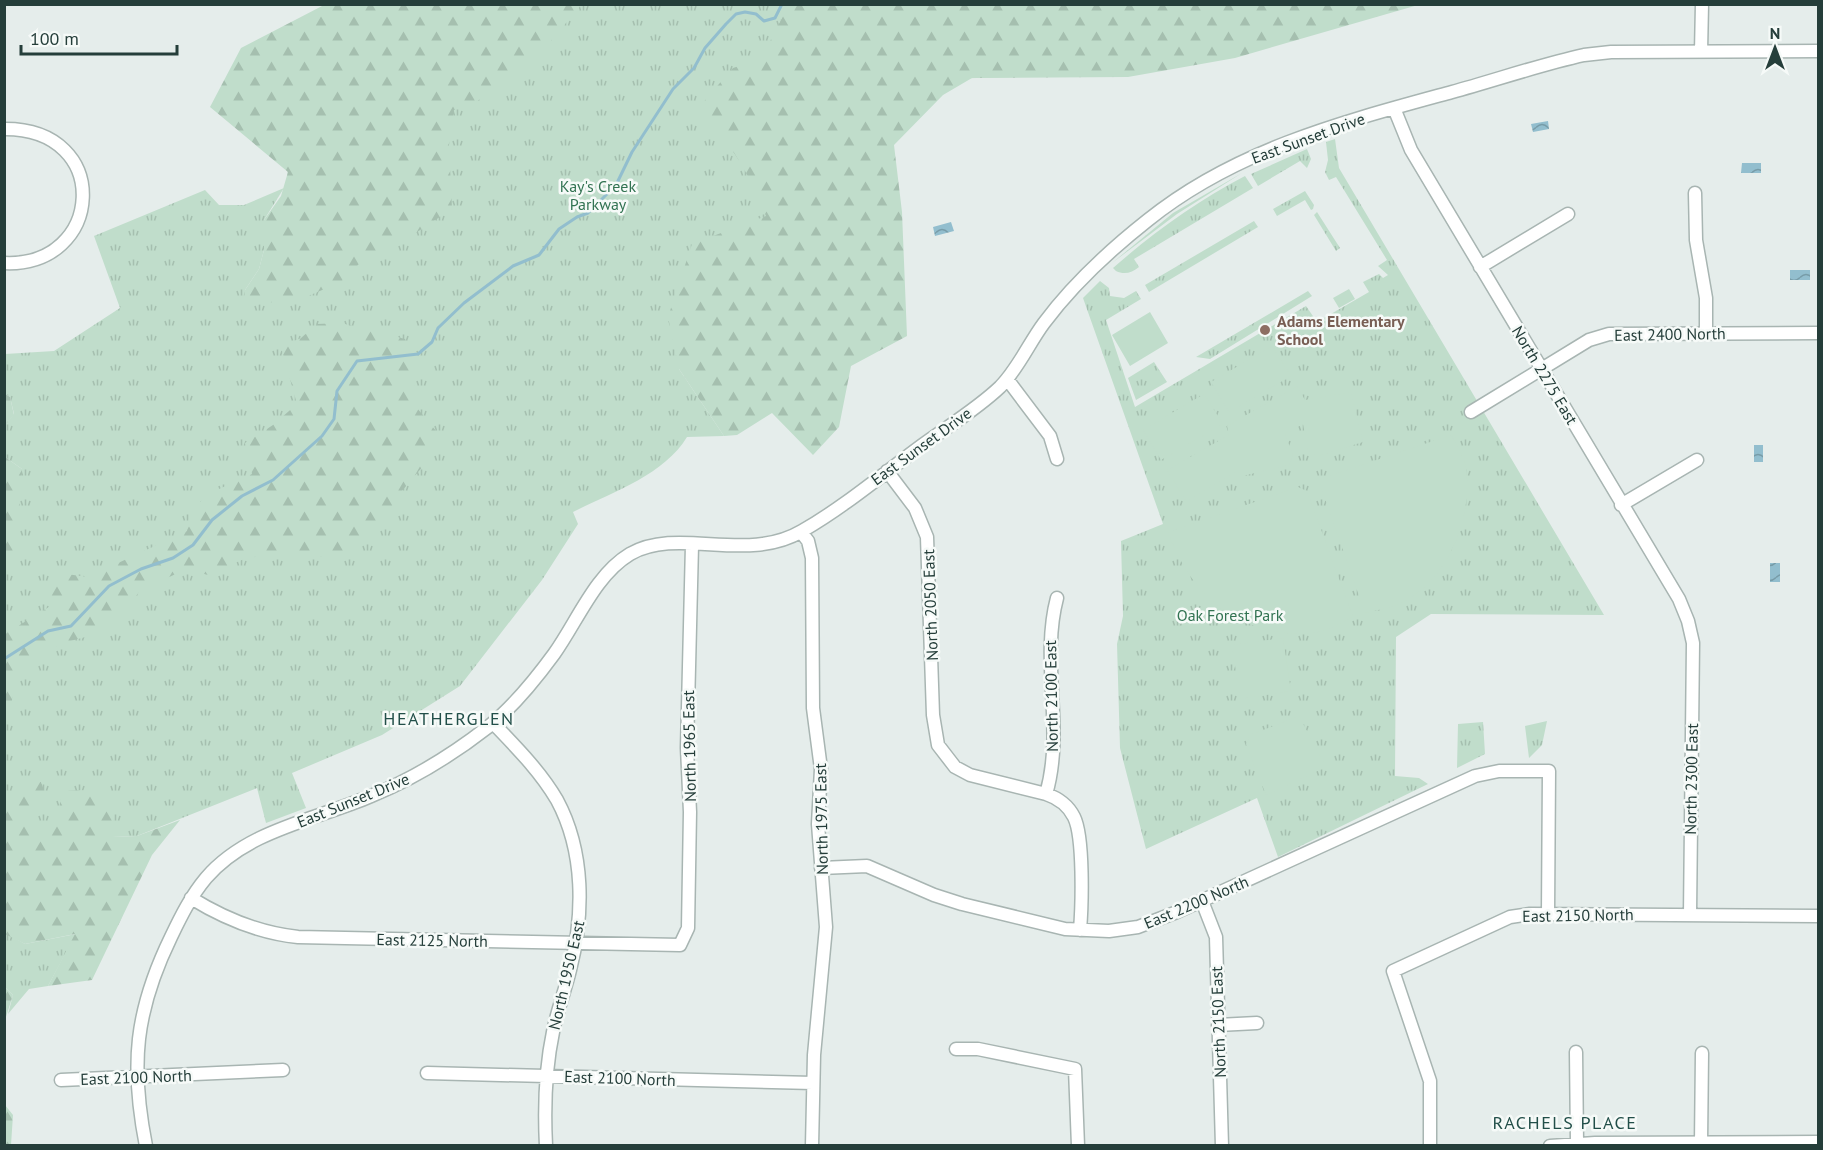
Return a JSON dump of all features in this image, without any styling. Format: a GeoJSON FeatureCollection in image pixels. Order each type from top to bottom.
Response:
{"type":"FeatureCollection","features":[{"type":"Feature","properties":{"kind":"street"},"geometry":{"type":"LineString","coordinates":[[1701,52],[1702,4]]}},
{"type":"Feature","properties":{"kind":"street","name":"East Sunset Drive"},"geometry":{"type":"LineString","coordinates":[[146,1146],[136,1077],[142,1020],[157,967],[191,898],[218,865],[265,835],[372,796],[426,769],[493,723],[552,657],[615,565],[633,552],[651,546],[763,546],[801,532],[997,390],[1007,379],[1042,325],[1065,297],[1098,263],[1151,217],[1204,182],[1274,146],[1341,122],[1584,55],[1818,51]]}},
{"type":"Feature","properties":{"kind":"street","name":"North 2275 East"},"geometry":{"type":"LineString","coordinates":[[1394,108],[1411,150],[1679,599],[1688,621],[1693,643]]}},
{"type":"Feature","properties":{"kind":"street"},"geometry":{"type":"LineString","coordinates":[[4,129],[31,130],[59,145],[70,156],[83,183],[82,208],[77,222],[62,246],[29,262],[4,263]]}},
{"type":"Feature","properties":{"kind":"street"},"geometry":{"type":"LineString","coordinates":[[1695,193],[1696,240],[1705,285],[1706,333]]}},
{"type":"Feature","properties":{"kind":"street"},"geometry":{"type":"LineString","coordinates":[[1480,267],[1568,214]]}},
{"type":"Feature","properties":{"kind":"street","name":"East 2400 North"},"geometry":{"type":"LineString","coordinates":[[1472,412],[1589,340],[1609,334],[1818,333]]}},
{"type":"Feature","properties":{"kind":"street"},"geometry":{"type":"LineString","coordinates":[[1007,379],[1050,436],[1057,459]]}},
{"type":"Feature","properties":{"kind":"street"},"geometry":{"type":"LineString","coordinates":[[1621,505],[1697,460]]}},
{"type":"Feature","properties":{"kind":"street","name":"North 2050 East"},"geometry":{"type":"LineString","coordinates":[[887,471],[915,508],[927,537],[933,715],[938,746],[956,767],[970,775],[1040,792]]}},
{"type":"Feature","properties":{"kind":"street","name":"North 1975 East"},"geometry":{"type":"LineString","coordinates":[[801,532],[808,541],[812,558],[813,708],[821,769],[818,824],[826,927],[813,1083],[812,1146]]}},
{"type":"Feature","properties":{"kind":"street","name":"North 1965 East"},"geometry":{"type":"LineString","coordinates":[[680,945],[688,928],[690,812],[687,748],[692,545]]}},
{"type":"Feature","properties":{"kind":"street","name":"North 2100 East"},"geometry":{"type":"LineString","coordinates":[[1040,792],[1053,750],[1050,624],[1057,598]]}},
{"type":"Feature","properties":{"kind":"street","name":"North 2300 East"},"geometry":{"type":"LineString","coordinates":[[1690,915],[1693,643]]}},
{"type":"Feature","properties":{"kind":"street","name":"North 1950 East"},"geometry":{"type":"LineString","coordinates":[[493,723],[541,775],[558,802],[567,826],[579,878],[580,904],[576,944],[553,1030],[546,1076],[546,1146]]}},
{"type":"Feature","properties":{"kind":"street","name":"East 2200 North"},"geometry":{"type":"LineString","coordinates":[[821,868],[867,866],[934,895],[962,904],[1080,930],[1109,931],[1138,927],[1202,902],[1487,772],[1549,771],[1548,913]]}},
{"type":"Feature","properties":{"kind":"street"},"geometry":{"type":"LineString","coordinates":[[1040,792],[1064,803],[1074,817],[1079,832],[1080,930]]}},
{"type":"Feature","properties":{"kind":"street","name":"East 2125 North"},"geometry":{"type":"LineString","coordinates":[[191,898],[218,914],[276,935],[680,945]]}},
{"type":"Feature","properties":{"kind":"street","name":"North 2150 East"},"geometry":{"type":"LineString","coordinates":[[1202,902],[1216,937],[1222,1146]]}},
{"type":"Feature","properties":{"kind":"street","name":"East 2150 North"},"geometry":{"type":"LineString","coordinates":[[1430,1146],[1430,1081],[1393,971],[1510,917],[1548,913],[1818,916]]}},
{"type":"Feature","properties":{"kind":"street"},"geometry":{"type":"LineString","coordinates":[[1218,1025],[1257,1023]]}},
{"type":"Feature","properties":{"kind":"street"},"geometry":{"type":"LineString","coordinates":[[956,1049],[978,1048],[1075,1069],[1078,1146]]}},
{"type":"Feature","properties":{"kind":"street"},"geometry":{"type":"LineString","coordinates":[[1576,1052],[1577,1143]]}},
{"type":"Feature","properties":{"kind":"street"},"geometry":{"type":"LineString","coordinates":[[1701,1143],[1702,1053]]}},
{"type":"Feature","properties":{"kind":"street","name":"East 2100 North"},"geometry":{"type":"LineString","coordinates":[[61,1080],[283,1070]]}},
{"type":"Feature","properties":{"kind":"street","name":"East 2100 North"},"geometry":{"type":"LineString","coordinates":[[427,1073],[813,1083]]}},
{"type":"Feature","properties":{"kind":"street"},"geometry":{"type":"LineString","coordinates":[[1550,1146],[1577,1143],[1818,1142]]}},
{"type":"Feature","properties":{"kind":"green space"},"geometry":{"type":"Polygon","coordinates":[[[789,4],[1418,5],[1235,58],[1128,77],[972,78],[943,95],[894,145],[902,212],[907,336],[851,366],[839,427],[813,455],[772,413],[737,435],[724,436],[679,369],[668,317],[692,244],[766,216],[747,175],[732,150],[712,129],[699,120],[705,100],[733,68],[761,59],[789,4]]]}},
{"type":"Feature","properties":{"kind":"green space"},"geometry":{"type":"Polygon","coordinates":[[[324,5],[581,5],[530,66],[486,97],[454,110],[449,145],[452,209],[411,236],[359,264],[341,282],[308,296],[243,307],[245,290],[259,269],[264,250],[264,220],[281,196],[288,172],[210,107],[241,48],[324,5]]]}},
{"type":"Feature","properties":{"kind":"green space","name":"Kay's Creek Parkway"},"geometry":{"type":"Polygon","coordinates":[[[423,5],[1375,5],[1021,77],[854,81],[679,369],[724,436],[687,437],[665,462],[636,482],[573,512],[578,524],[542,580],[460,686],[382,735],[292,773],[306,808],[266,823],[257,788],[137,836],[113,837],[113,818],[5,910],[4,486],[22,469],[5,457],[5,425],[14,414],[10,397],[5,394],[5,354],[54,351],[120,308],[94,236],[205,190],[219,205],[244,205],[284,188],[264,220],[264,250],[259,269],[245,290],[276,300],[292,298],[286,128],[423,5]]]}},
{"type":"Feature","properties":{"kind":"green space","name":"Oak Forest Park"},"geometry":{"type":"Polygon","coordinates":[[[1335,139],[1339,168],[1604,615],[1431,614],[1396,637],[1395,776],[1419,778],[1428,784],[1278,857],[1257,798],[1146,849],[1120,748],[1117,644],[1123,616],[1121,541],[1163,524],[1083,298],[1100,281],[1109,288],[1110,296],[1124,298],[1136,291],[1141,299],[1106,320],[1135,407],[1306,306],[1317,322],[1369,292],[1363,282],[1379,274],[1383,278],[1388,275],[1378,266],[1387,260],[1336,177],[1329,180],[1325,172],[1328,160],[1326,142],[1335,139]]]}},
{"type":"Feature","properties":{"kind":"green space"},"geometry":{"type":"Polygon","coordinates":[[[1307,149],[1311,159],[1307,168],[1300,161],[1258,186],[1251,174],[1307,149]]]}},
{"type":"Feature","properties":{"kind":"green space"},"geometry":{"type":"Polygon","coordinates":[[[1242,173],[1177,214],[1112,263],[1173,213],[1242,173]]]}},
{"type":"Feature","properties":{"kind":"green space"},"geometry":{"type":"Polygon","coordinates":[[[1245,176],[1253,188],[1134,259],[1139,267],[1134,271],[1122,273],[1113,268],[1176,218],[1245,176]]]}},
{"type":"Feature","properties":{"kind":"green space"},"geometry":{"type":"Polygon","coordinates":[[[1305,191],[1314,205],[1313,209],[1311,210],[1305,200],[1277,216],[1273,209],[1305,191]]]}},
{"type":"Feature","properties":{"kind":"green space"},"geometry":{"type":"Polygon","coordinates":[[[1317,212],[1340,248],[1336,251],[1314,215],[1317,212]]]}},
{"type":"Feature","properties":{"kind":"green space"},"geometry":{"type":"Polygon","coordinates":[[[1254,221],[1258,227],[1149,292],[1145,285],[1254,221]]]}},
{"type":"Feature","properties":{"kind":"green space"},"geometry":{"type":"Polygon","coordinates":[[[1349,289],[1355,299],[1339,308],[1333,298],[1349,289]]]}},
{"type":"Feature","properties":{"kind":"green space"},"geometry":{"type":"Polygon","coordinates":[[[1308,291],[1312,296],[1210,359],[1196,357],[1308,291]]]}},
{"type":"Feature","properties":{"kind":"green space"},"geometry":{"type":"Polygon","coordinates":[[[1150,312],[1168,343],[1130,366],[1112,335],[1150,312]]]}},
{"type":"Feature","properties":{"kind":"green space"},"geometry":{"type":"Polygon","coordinates":[[[341,323],[405,339],[417,369],[412,402],[436,431],[424,465],[401,492],[375,534],[346,559],[276,553],[244,559],[208,575],[186,569],[140,591],[120,616],[89,636],[63,643],[19,668],[10,710],[5,710],[5,634],[49,607],[49,579],[59,573],[88,577],[187,531],[190,512],[208,494],[252,474],[245,443],[273,425],[297,404],[281,347],[301,338],[317,324],[341,323]]]}},
{"type":"Feature","properties":{"kind":"green space"},"geometry":{"type":"Polygon","coordinates":[[[1272,346],[1291,376],[1229,412],[1211,382],[1272,346]]]}},
{"type":"Feature","properties":{"kind":"green space"},"geometry":{"type":"Polygon","coordinates":[[[1154,362],[1167,382],[1136,400],[1128,378],[1154,362]]]}},
{"type":"Feature","properties":{"kind":"green space"},"geometry":{"type":"Polygon","coordinates":[[[1297,386],[1305,400],[1351,392],[1363,442],[1318,456],[1308,450],[1303,424],[1285,434],[1293,455],[1289,465],[1238,477],[1236,471],[1186,501],[1167,470],[1229,435],[1227,426],[1297,386]]]}},
{"type":"Feature","properties":{"kind":"green space"},"geometry":{"type":"Polygon","coordinates":[[[5,394],[10,397],[14,415],[5,425],[5,394]]]}},
{"type":"Feature","properties":{"kind":"green space"},"geometry":{"type":"Polygon","coordinates":[[[1204,394],[1223,424],[1161,460],[1143,430],[1204,394]]]}},
{"type":"Feature","properties":{"kind":"green space"},"geometry":{"type":"Polygon","coordinates":[[[1451,435],[1460,450],[1467,472],[1467,496],[1459,534],[1451,552],[1441,569],[1414,596],[1397,605],[1365,613],[1321,487],[1326,477],[1451,435]]]}},
{"type":"Feature","properties":{"kind":"green space"},"geometry":{"type":"Polygon","coordinates":[[[5,457],[22,469],[17,549],[5,554],[5,457]]]}},
{"type":"Feature","properties":{"kind":"green space"},"geometry":{"type":"Polygon","coordinates":[[[1298,487],[1307,491],[1353,617],[1331,628],[1308,634],[1273,631],[1254,626],[1221,608],[1207,596],[1184,567],[1168,532],[1298,487]]]}},
{"type":"Feature","properties":{"kind":"green space"},"geometry":{"type":"Polygon","coordinates":[[[1283,638],[1291,691],[1240,699],[1232,645],[1283,638]]]}},
{"type":"Feature","properties":{"kind":"green space"},"geometry":{"type":"Polygon","coordinates":[[[1299,716],[1326,767],[1266,795],[1246,744],[1250,735],[1299,716]]]}},
{"type":"Feature","properties":{"kind":"green space"},"geometry":{"type":"Polygon","coordinates":[[[1547,721],[1542,745],[1529,758],[1525,726],[1547,721]]]}},
{"type":"Feature","properties":{"kind":"green space"},"geometry":{"type":"Polygon","coordinates":[[[1483,722],[1485,754],[1457,768],[1458,724],[1483,722]]]}},
{"type":"Feature","properties":{"kind":"green space"},"geometry":{"type":"Polygon","coordinates":[[[30,779],[41,782],[45,793],[25,813],[24,822],[34,826],[58,826],[61,791],[92,790],[113,808],[113,837],[137,836],[180,820],[152,855],[92,980],[48,986],[75,934],[25,944],[5,934],[5,808],[20,784],[30,779]]]}},
{"type":"Feature","properties":{"kind":"green space"},"geometry":{"type":"Polygon","coordinates":[[[6,933],[25,944],[76,934],[48,986],[29,989],[8,1014],[13,995],[5,987],[6,933]]]}},
{"type":"Feature","properties":{"kind":"green space"},"geometry":{"type":"Polygon","coordinates":[[[5,987],[13,995],[5,1020],[5,987]]]}},
{"type":"Feature","properties":{"kind":"green space"},"geometry":{"type":"Polygon","coordinates":[[[5,1105],[13,1115],[11,1145],[5,1145],[5,1105]]]}},
{"type":"Feature","properties":{"kind":"water"},"geometry":{"type":"Polygon","coordinates":[[[1548,121],[1549,129],[1533,132],[1531,124],[1548,121]]]}},
{"type":"Feature","properties":{"kind":"water"},"geometry":{"type":"Polygon","coordinates":[[[1742,163],[1761,163],[1761,173],[1741,173],[1742,163]]]}},
{"type":"Feature","properties":{"kind":"water"},"geometry":{"type":"Polygon","coordinates":[[[951,222],[954,231],[935,236],[933,227],[951,222]]]}},
{"type":"Feature","properties":{"kind":"water"},"geometry":{"type":"Polygon","coordinates":[[[1790,270],[1810,270],[1810,280],[1790,280],[1790,270]]]}},
{"type":"Feature","properties":{"kind":"water"},"geometry":{"type":"Polygon","coordinates":[[[1754,445],[1763,445],[1763,462],[1754,462],[1754,445]]]}},
{"type":"Feature","properties":{"kind":"water"},"geometry":{"type":"Polygon","coordinates":[[[1770,563],[1780,563],[1780,582],[1770,582],[1770,563]]]}},
{"type":"Feature","properties":{"kind":"waterway"},"geometry":{"type":"LineString","coordinates":[[4,659],[48,631],[71,626],[109,586],[141,569],[173,558],[193,545],[212,520],[242,496],[273,480],[322,436],[334,419],[337,391],[357,361],[418,354],[432,342],[438,328],[464,303],[513,266],[539,255],[559,229],[577,217],[588,213],[616,185],[632,152],[673,89],[694,68],[705,48],[726,24],[736,14],[745,12],[756,14],[764,21],[775,18],[782,4]]}},
{"type":"Feature","properties":{"kind":"place","name":"Adams Elementary School"},"geometry":{"type":"Point","coordinates":[1265,330]}},
{"type":"Feature","properties":{"kind":"district","name":"HEATHERGLEN"},"geometry":{"type":"Point","coordinates":[449,718]}},
{"type":"Feature","properties":{"kind":"district","name":"RACHELS PLACE"},"geometry":{"type":"Point","coordinates":[1565,1122]}}]}
